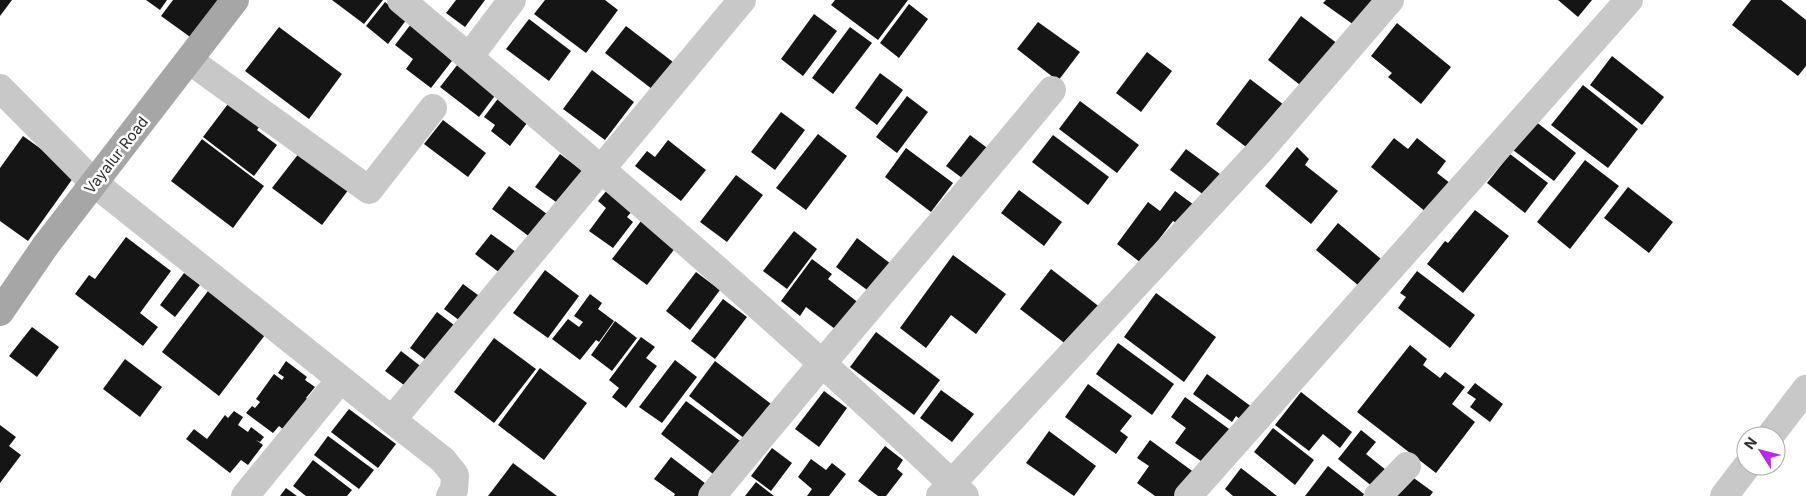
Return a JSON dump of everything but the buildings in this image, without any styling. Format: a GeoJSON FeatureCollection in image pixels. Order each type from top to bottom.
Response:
{"type":"FeatureCollection","features":[{"type":"Feature","properties":{"kind":"main road","name":"Vayalur Road"},"geometry":{"type":"LineString","coordinates":[[0,312],[46,245],[235,0]]}},
{"type":"Feature","properties":{"kind":"street"},"geometry":{"type":"LineString","coordinates":[[400,0],[603,169],[822,361],[952,492],[1259,152],[1390,0]]}},
{"type":"Feature","properties":{"kind":"street"},"geometry":{"type":"LineString","coordinates":[[469,57],[512,0]]}},
{"type":"Feature","properties":{"kind":"street"},"geometry":{"type":"LineString","coordinates":[[396,415],[742,0]]}},
{"type":"Feature","properties":{"kind":"street"},"geometry":{"type":"LineString","coordinates":[[1188,496],[1629,0]]}},
{"type":"Feature","properties":{"kind":"street"},"geometry":{"type":"LineString","coordinates":[[189,60],[369,190],[433,108]]}},
{"type":"Feature","properties":{"kind":"street"},"geometry":{"type":"LineString","coordinates":[[0,88],[17,103],[94,183],[340,380],[396,415],[443,460],[455,475],[454,490],[450,496]]}},
{"type":"Feature","properties":{"kind":"street"},"geometry":{"type":"LineString","coordinates":[[712,496],[822,361],[908,264],[1052,90]]}},
{"type":"Feature","properties":{"kind":"street"},"geometry":{"type":"LineString","coordinates":[[245,496],[340,380]]}},
{"type":"Feature","properties":{"kind":"street"},"geometry":{"type":"LineString","coordinates":[[1778,426],[1806,389]]}},
{"type":"Feature","properties":{"kind":"street"},"geometry":{"type":"LineString","coordinates":[[1378,496],[1407,466]]}},
{"type":"Feature","properties":{"kind":"street"},"geometry":{"type":"LineString","coordinates":[[1724,496],[1739,476]]}}]}
